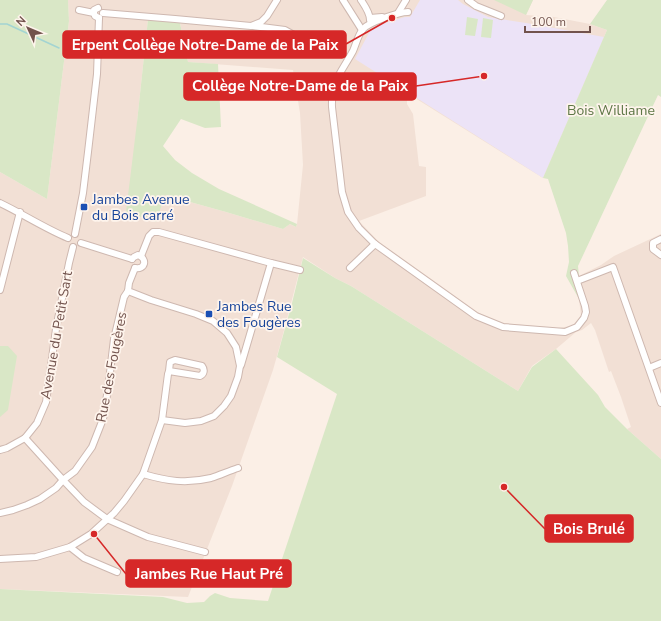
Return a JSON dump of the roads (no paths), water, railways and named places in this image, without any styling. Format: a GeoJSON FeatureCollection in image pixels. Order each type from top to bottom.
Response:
{"type":"FeatureCollection","features":[{"type":"Feature","properties":{"kind":"street"},"geometry":{"type":"LineString","coordinates":[[96,10],[98,0]]}},
{"type":"Feature","properties":{"kind":"street"},"geometry":{"type":"LineString","coordinates":[[251,26],[261,22],[267,16],[277,0]]}},
{"type":"Feature","properties":{"kind":"street"},"geometry":{"type":"LineString","coordinates":[[343,0],[362,30]]}},
{"type":"Feature","properties":{"kind":"street"},"geometry":{"type":"LineString","coordinates":[[361,0],[370,21]]}},
{"type":"Feature","properties":{"kind":"street"},"geometry":{"type":"LineString","coordinates":[[400,11],[405,0]]}},
{"type":"Feature","properties":{"kind":"street"},"geometry":{"type":"LineString","coordinates":[[468,0],[476,6],[501,16]]}},
{"type":"Feature","properties":{"kind":"street"},"geometry":{"type":"LineString","coordinates":[[75,234],[84,193],[97,74],[102,9],[79,10]]}},
{"type":"Feature","properties":{"kind":"street"},"geometry":{"type":"LineString","coordinates":[[408,12],[400,11],[370,21],[362,30],[334,85],[331,98],[342,192],[348,212],[359,228],[375,244],[476,316],[503,327],[565,332],[576,327],[584,318],[586,312],[574,273]]}},
{"type":"Feature","properties":{"kind":"street"},"geometry":{"type":"LineString","coordinates":[[101,15],[168,18],[251,26],[285,30],[294,35]]}},
{"type":"Feature","properties":{"kind":"street"},"geometry":{"type":"LineString","coordinates":[[0,203],[68,238]]}},
{"type":"Feature","properties":{"kind":"street"},"geometry":{"type":"LineString","coordinates":[[0,290],[20,212]]}},
{"type":"Feature","properties":{"kind":"street"},"geometry":{"type":"LineString","coordinates":[[141,256],[149,236],[153,232],[159,232],[300,270]]}},
{"type":"Feature","properties":{"kind":"street"},"geometry":{"type":"LineString","coordinates":[[75,234],[72,234],[68,238],[67,242],[73,247],[76,247],[81,243]]}},
{"type":"Feature","properties":{"kind":"street"},"geometry":{"type":"LineString","coordinates":[[75,234],[79,235],[81,243]]}},
{"type":"Feature","properties":{"kind":"street"},"geometry":{"type":"LineString","coordinates":[[661,239],[653,243],[653,249],[661,255]]}},
{"type":"Feature","properties":{"kind":"street"},"geometry":{"type":"LineString","coordinates":[[81,243],[132,259]]}},
{"type":"Feature","properties":{"kind":"street"},"geometry":{"type":"LineString","coordinates":[[350,268],[375,244]]}},
{"type":"Feature","properties":{"kind":"street","name":"Avenue du Petit Sart"},"geometry":{"type":"LineString","coordinates":[[0,450],[7,448],[25,438],[37,423],[46,402],[56,329],[73,247]]}},
{"type":"Feature","properties":{"kind":"street"},"geometry":{"type":"LineString","coordinates":[[132,259],[136,255],[141,256]]}},
{"type":"Feature","properties":{"kind":"street"},"geometry":{"type":"LineString","coordinates":[[132,259],[132,264],[135,268],[140,268],[144,265],[144,260],[141,256]]}},
{"type":"Feature","properties":{"kind":"street"},"geometry":{"type":"LineString","coordinates":[[162,420],[185,423],[214,416],[231,396],[271,263]]}},
{"type":"Feature","properties":{"kind":"street"},"geometry":{"type":"LineString","coordinates":[[577,281],[613,267],[661,402]]}},
{"type":"Feature","properties":{"kind":"street","name":"Rue des Fougères"},"geometry":{"type":"LineString","coordinates":[[0,513],[27,505],[40,499],[56,488],[75,470],[92,447],[103,419],[114,339],[124,298],[128,291],[129,283],[135,268]]}},
{"type":"Feature","properties":{"kind":"street"},"geometry":{"type":"LineString","coordinates":[[128,291],[213,321],[227,333],[236,347],[240,366]]}},
{"type":"Feature","properties":{"kind":"street"},"geometry":{"type":"LineString","coordinates":[[236,347],[246,347]]}},
{"type":"Feature","properties":{"kind":"street"},"geometry":{"type":"LineString","coordinates":[[0,559],[36,557],[70,547],[91,534],[124,501],[143,474],[162,420],[170,362],[175,360],[202,366],[204,371],[200,376],[169,371]]}},
{"type":"Feature","properties":{"kind":"street"},"geometry":{"type":"LineString","coordinates":[[649,368],[661,364]]}},
{"type":"Feature","properties":{"kind":"street"},"geometry":{"type":"LineString","coordinates":[[25,438],[84,502],[107,519],[148,537],[205,552]]}},
{"type":"Feature","properties":{"kind":"street"},"geometry":{"type":"LineString","coordinates":[[143,474],[166,480],[188,481],[211,478],[238,468]]}},
{"type":"Feature","properties":{"kind":"street"},"geometry":{"type":"LineString","coordinates":[[70,547],[84,558],[117,572]]}},
{"type":"Feature","properties":{"kind":"waterway"},"geometry":{"type":"LineString","coordinates":[[0,24],[7,24],[59,48]]}},
{"type":"Feature","properties":{"kind":"place","name":"Erpent Collège Notre-Dame de la Paix"},"geometry":{"type":"Point","coordinates":[392,18]}},
{"type":"Feature","properties":{"kind":"place","name":"Collège Notre-Dame de la Paix"},"geometry":{"type":"Point","coordinates":[484,76]}},
{"type":"Feature","properties":{"kind":"place","name":"Jambes Avenue du Bois carré"},"geometry":{"type":"Point","coordinates":[84,207]}},
{"type":"Feature","properties":{"kind":"place","name":"Jambes Rue des Fougères"},"geometry":{"type":"Point","coordinates":[209,314]}},
{"type":"Feature","properties":{"kind":"place","name":"Bois Brulé"},"geometry":{"type":"Point","coordinates":[504,487]}},
{"type":"Feature","properties":{"kind":"place","name":"Jambes Rue Haut Pré"},"geometry":{"type":"Point","coordinates":[94,534]}},
{"type":"Feature","properties":{"kind":"park label","name":"Bois Williame"},"geometry":{"type":"Point","coordinates":[611,110]}}]}
